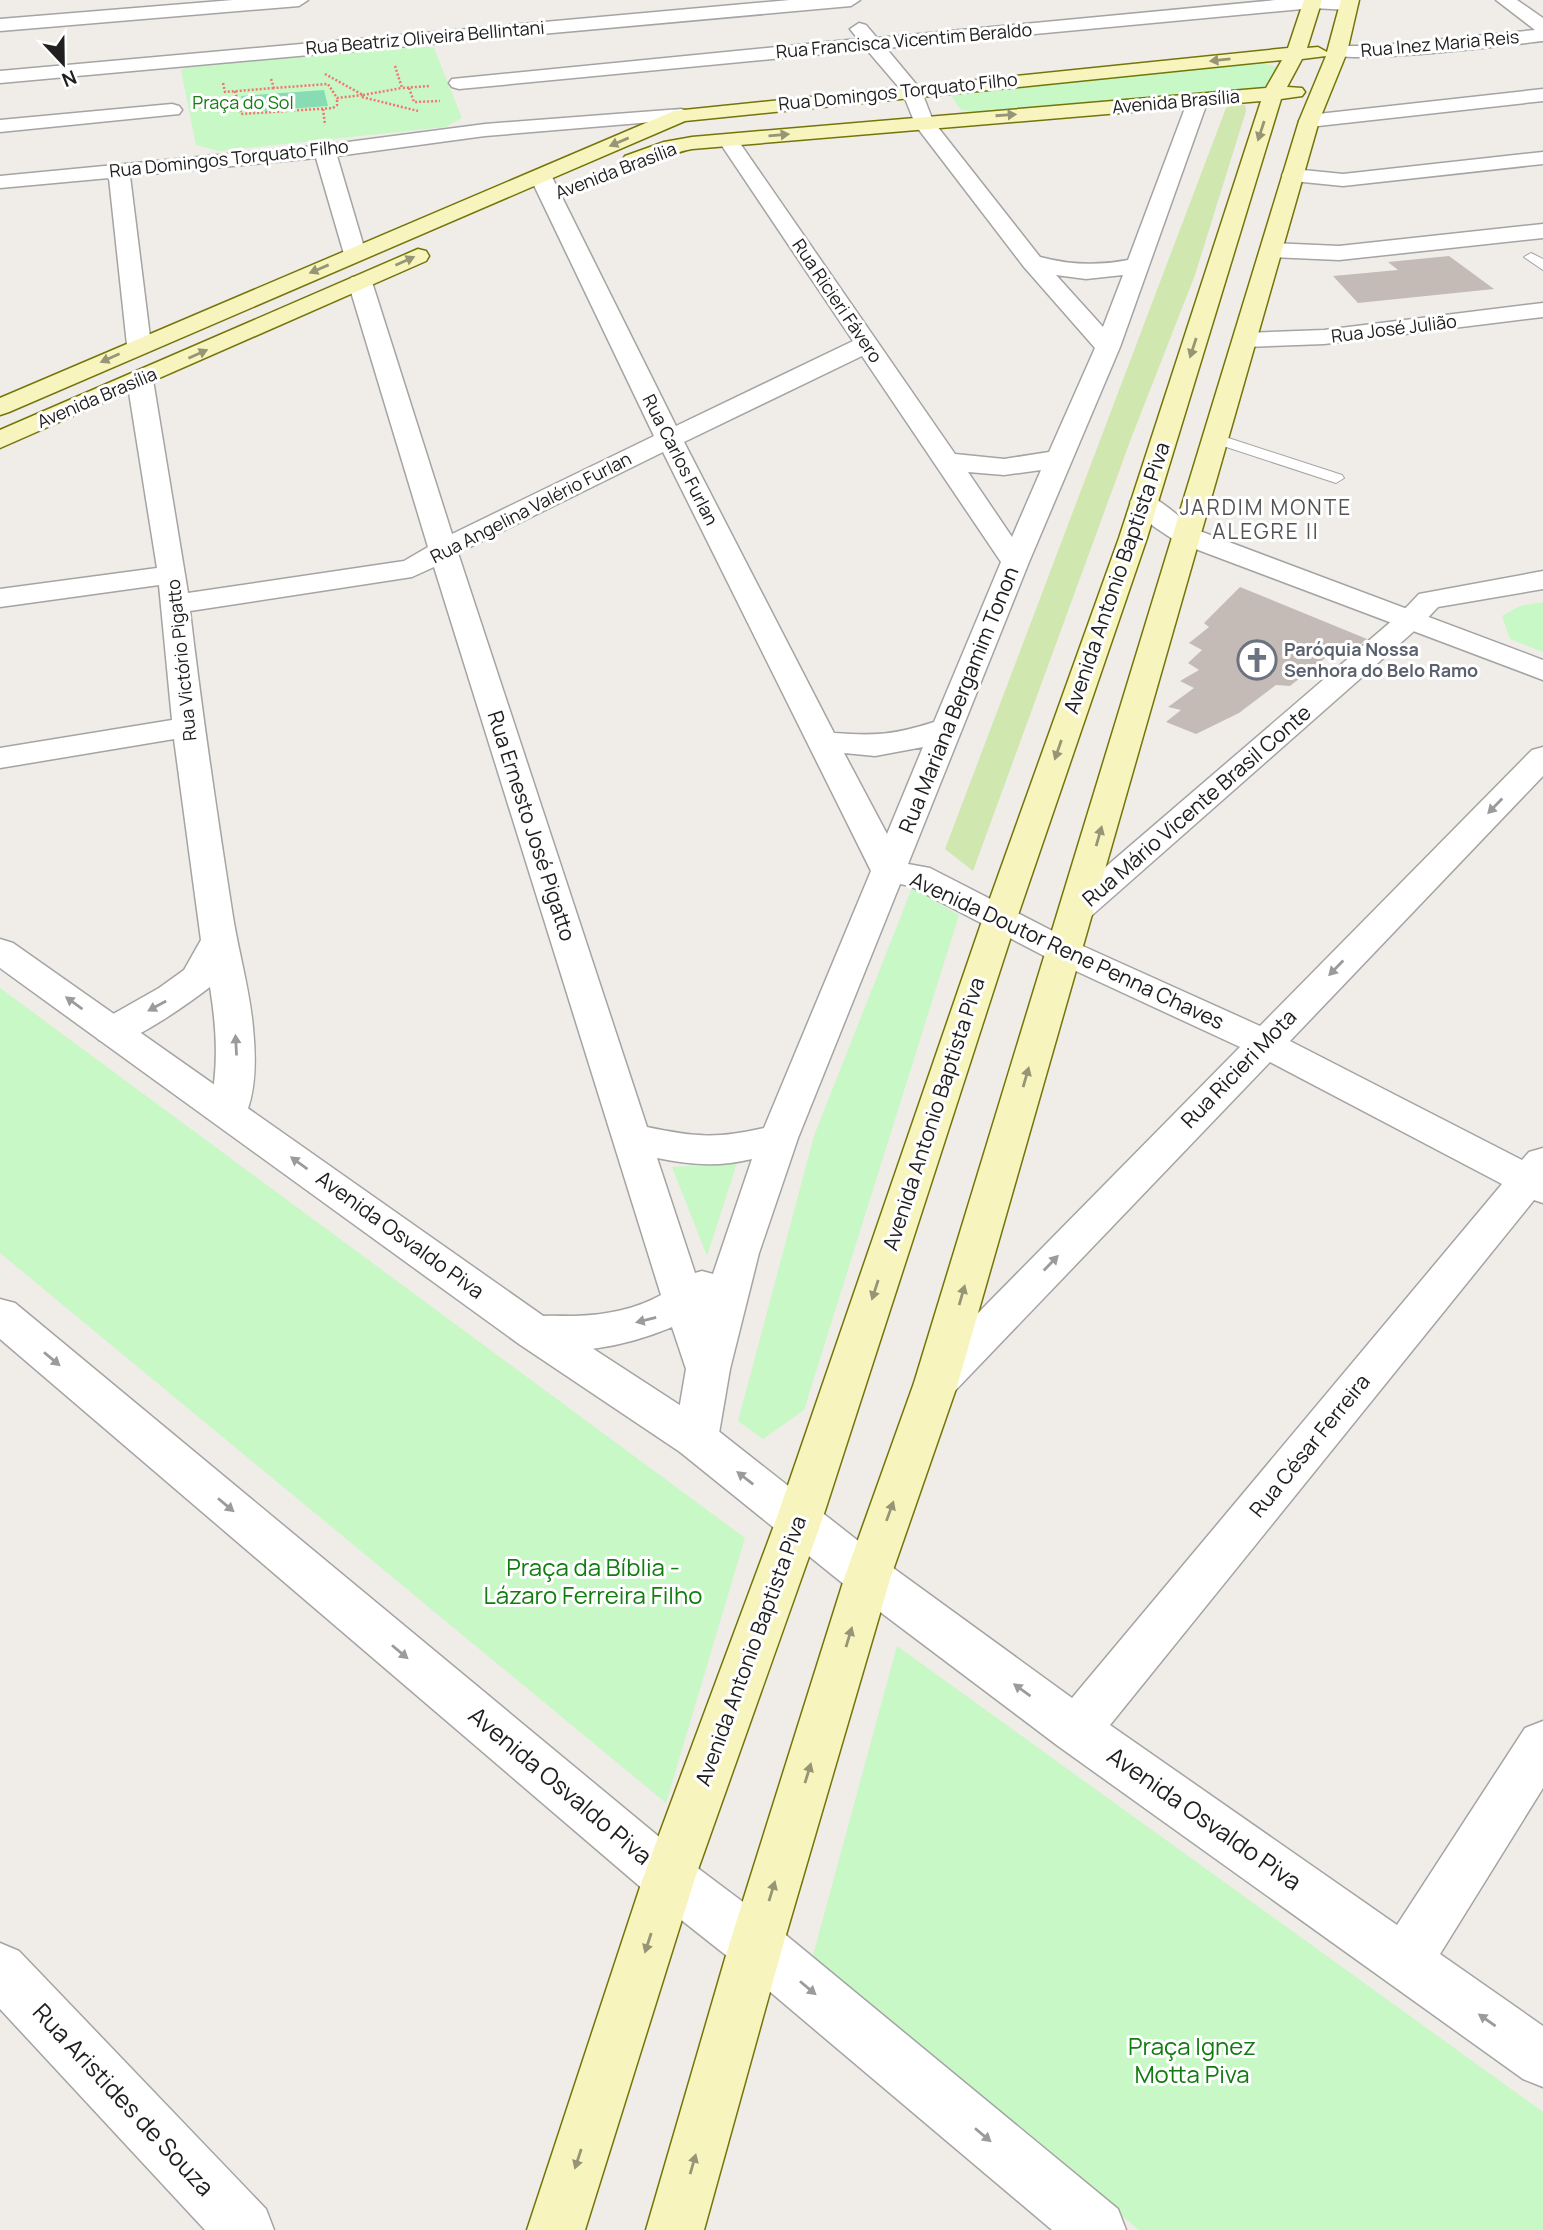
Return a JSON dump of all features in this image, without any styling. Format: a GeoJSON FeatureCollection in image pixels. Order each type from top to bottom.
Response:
{"type":"FeatureCollection","features":[{"type":"Feature","properties":{"kind":"main road","name":"Avenida Antonio Baptista Piva"},"geometry":{"type":"LineString","coordinates":[[556,2230],[669,1878],[799,1520],[1000,918],[1133,538],[1273,94],[1296,53],[1313,1]]}},
{"type":"Feature","properties":{"kind":"main road"},"geometry":{"type":"LineString","coordinates":[[675,2230],[756,1944],[868,1576],[936,1383],[1309,121],[1337,52],[1349,2]]}},
{"type":"Feature","properties":{"kind":"main road","name":"Rua Domingos Torquato Filho"},"geometry":{"type":"LineString","coordinates":[[681,115],[918,107],[1296,53],[1337,52]]}},
{"type":"Feature","properties":{"kind":"main road","name":"Avenida Brasília"},"geometry":{"type":"LineString","coordinates":[[609,171],[671,146],[728,140],[918,107],[1198,100],[1323,90]]}},
{"type":"Feature","properties":{"kind":"main road","name":"Avenida Brasília"},"geometry":{"type":"LineString","coordinates":[[525,207],[555,186],[573,162],[681,115]]}},
{"type":"Feature","properties":{"kind":"main road","name":"Avenida Brasília"},"geometry":{"type":"LineString","coordinates":[[0,407],[139,345],[358,268],[555,186]]}},
{"type":"Feature","properties":{"kind":"main road","name":"Avenida Brasília"},"geometry":{"type":"LineString","coordinates":[[0,440],[141,380],[358,268],[436,247]]}},
{"type":"Feature","properties":{"kind":"main road"},"geometry":{"type":"LineString","coordinates":[[1173,410],[1220,428]]}},
{"type":"Feature","properties":{"kind":"street"},"geometry":{"type":"LineString","coordinates":[[0,25],[154,6],[299,0]]}},
{"type":"Feature","properties":{"kind":"street"},"geometry":{"type":"LineString","coordinates":[[586,0],[601,22]]}},
{"type":"Feature","properties":{"kind":"street"},"geometry":{"type":"LineString","coordinates":[[1505,0],[1543,27]]}},
{"type":"Feature","properties":{"kind":"street"},"geometry":{"type":"LineString","coordinates":[[843,1],[1032,262],[1108,347]]}},
{"type":"Feature","properties":{"kind":"street","name":"Rua Beatriz Oliveira Bellintani"},"geometry":{"type":"LineString","coordinates":[[0,77],[160,45],[437,38],[843,1]]}},
{"type":"Feature","properties":{"kind":"street","name":"Rua Francisca Vicentim Beraldo"},"geometry":{"type":"LineString","coordinates":[[451,84],[1313,1],[1349,2]]}},
{"type":"Feature","properties":{"kind":"street"},"geometry":{"type":"LineString","coordinates":[[154,6],[160,45],[180,108],[177,136],[182,163]]}},
{"type":"Feature","properties":{"kind":"street","name":"Rua Inez Maria Reis"},"geometry":{"type":"LineString","coordinates":[[1337,52],[1543,35]]}},
{"type":"Feature","properties":{"kind":"street"},"geometry":{"type":"LineString","coordinates":[[437,38],[451,84],[486,132]]}},
{"type":"Feature","properties":{"kind":"street"},"geometry":{"type":"LineString","coordinates":[[1309,121],[1543,95]]}},
{"type":"Feature","properties":{"kind":"street","name":"Rua Mariana Bergamim Tonon"},"geometry":{"type":"LineString","coordinates":[[696,1439],[708,1369],[740,1253],[779,1138],[1015,562],[1108,347],[1198,100]]}},
{"type":"Feature","properties":{"kind":"street"},"geometry":{"type":"LineString","coordinates":[[0,126],[180,108]]}},
{"type":"Feature","properties":{"kind":"street","name":"Rua Domingos Torquato Filho"},"geometry":{"type":"LineString","coordinates":[[0,181],[325,151],[458,134],[681,115]]}},
{"type":"Feature","properties":{"kind":"street","name":"Rua Domingos Torquato Filho"},"geometry":{"type":"LineString","coordinates":[[486,132],[547,137],[559,145],[573,162]]}},
{"type":"Feature","properties":{"kind":"street","name":"Rua Ricieri Fávero"},"geometry":{"type":"LineString","coordinates":[[728,140],[1015,562]]}},
{"type":"Feature","properties":{"kind":"street","name":"Rua Ernesto José Pigatto"},"geometry":{"type":"LineString","coordinates":[[325,151],[443,550],[684,1303],[708,1369]]}},
{"type":"Feature","properties":{"kind":"street"},"geometry":{"type":"LineString","coordinates":[[1293,175],[1343,180],[1543,158]]}},
{"type":"Feature","properties":{"kind":"street"},"geometry":{"type":"LineString","coordinates":[[119,170],[139,345]]}},
{"type":"Feature","properties":{"kind":"street","name":"Rua Carlos Furlan"},"geometry":{"type":"LineString","coordinates":[[555,186],[669,439],[889,872]]}},
{"type":"Feature","properties":{"kind":"street"},"geometry":{"type":"LineString","coordinates":[[1271,250],[1339,253],[1543,231]]}},
{"type":"Feature","properties":{"kind":"street"},"geometry":{"type":"LineString","coordinates":[[1032,262],[1059,270],[1088,274],[1140,264]]}},
{"type":"Feature","properties":{"kind":"street","name":"Rua José Julião"},"geometry":{"type":"LineString","coordinates":[[1245,340],[1324,337],[1543,310]]}},
{"type":"Feature","properties":{"kind":"street","name":"Rua Angelina Valério Furlan"},"geometry":{"type":"LineString","coordinates":[[0,598],[174,590],[412,568],[443,550],[865,345]]}},
{"type":"Feature","properties":{"kind":"street","name":"Rua Victório Pigatto"},"geometry":{"type":"LineString","coordinates":[[141,380],[174,590],[188,727],[219,940],[235,1027],[237,1055],[228,1112]]}},
{"type":"Feature","properties":{"kind":"street"},"geometry":{"type":"LineString","coordinates":[[947,461],[987,468],[1023,467],[1060,458]]}},
{"type":"Feature","properties":{"kind":"street"},"geometry":{"type":"LineString","coordinates":[[1144,502],[1163,520],[1187,536],[1543,671]]}},
{"type":"Feature","properties":{"kind":"street"},"geometry":{"type":"LineString","coordinates":[[1133,538],[1187,536]]}},
{"type":"Feature","properties":{"kind":"street","name":"Rua Mário Vicente Brasil Conte"},"geometry":{"type":"LineString","coordinates":[[1078,909],[1411,619],[1429,600],[1543,580]]}},
{"type":"Feature","properties":{"kind":"street"},"geometry":{"type":"LineString","coordinates":[[0,758],[188,727]]}},
{"type":"Feature","properties":{"kind":"street"},"geometry":{"type":"LineString","coordinates":[[822,741],[875,746],[909,741],[947,728]]}},
{"type":"Feature","properties":{"kind":"street","name":"Rua Ricieri Mota"},"geometry":{"type":"LineString","coordinates":[[936,1383],[1543,757]]}},
{"type":"Feature","properties":{"kind":"street","name":"Avenida Doutor Rene Penna Chaves"},"geometry":{"type":"LineString","coordinates":[[889,872],[918,876],[1063,951],[1264,1042],[1538,1176]]}},
{"type":"Feature","properties":{"kind":"street"},"geometry":{"type":"LineString","coordinates":[[112,1031],[172,997],[198,978],[219,940]]}},
{"type":"Feature","properties":{"kind":"street","name":"Avenida Osvaldo Piva"},"geometry":{"type":"LineString","coordinates":[[0,951],[534,1332],[696,1439],[868,1576],[1076,1730],[1543,2059]]}},
{"type":"Feature","properties":{"kind":"street"},"geometry":{"type":"LineString","coordinates":[[632,1138],[691,1151],[730,1150],[779,1138]]}},
{"type":"Feature","properties":{"kind":"street","name":"Rua César Ferreira"},"geometry":{"type":"LineString","coordinates":[[1076,1730],[1538,1176]]}},
{"type":"Feature","properties":{"kind":"street","name":"Rua Mariana Bergamim Tonon"},"geometry":{"type":"LineString","coordinates":[[534,1332],[587,1334],[661,1317],[684,1303],[740,1253]]}},
{"type":"Feature","properties":{"kind":"street","name":"Avenida Osvaldo Piva"},"geometry":{"type":"LineString","coordinates":[[0,1315],[669,1878],[756,1944]]}},
{"type":"Feature","properties":{"kind":"street"},"geometry":{"type":"LineString","coordinates":[[1405,1961],[1543,1744]]}},
{"type":"Feature","properties":{"kind":"street"},"geometry":{"type":"LineString","coordinates":[[756,1944],[1097,2230]]}},
{"type":"Feature","properties":{"kind":"street","name":"Rua Aristides de Souza"},"geometry":{"type":"LineString","coordinates":[[0,1970],[245,2230]]}},
{"type":"Feature","properties":{"kind":"lane"},"geometry":{"type":"LineString","coordinates":[[1220,428],[1336,478]]}},
{"type":"Feature","properties":{"kind":"path"},"geometry":{"type":"LineString","coordinates":[[393,58],[402,88]]}},
{"type":"Feature","properties":{"kind":"path"},"geometry":{"type":"LineString","coordinates":[[324,74],[363,95]]}},
{"type":"Feature","properties":{"kind":"path"},"geometry":{"type":"LineString","coordinates":[[271,79],[274,88]]}},
{"type":"Feature","properties":{"kind":"path"},"geometry":{"type":"LineString","coordinates":[[223,83],[225,92],[235,91],[328,84],[337,98],[337,105],[323,109],[241,114],[235,91]]}},
{"type":"Feature","properties":{"kind":"path"},"geometry":{"type":"LineString","coordinates":[[337,98],[381,93],[382,90],[451,84],[453,101],[414,102],[409,88]]}},
{"type":"Feature","properties":{"kind":"path"},"geometry":{"type":"LineString","coordinates":[[357,96],[426,113]]}},
{"type":"Feature","properties":{"kind":"path"},"geometry":{"type":"LineString","coordinates":[[180,108],[238,103]]}},
{"type":"Feature","properties":{"kind":"green space","name":"Praça do Sol"},"geometry":{"type":"Polygon","coordinates":[[[414,44],[434,48],[462,118],[445,127],[219,151],[196,145],[181,70],[197,62],[414,44]]]}},
{"type":"Feature","properties":{"kind":"green space"},"geometry":{"type":"Polygon","coordinates":[[[1259,62],[1280,68],[1267,87],[1259,89],[977,112],[961,110],[950,94],[1259,62]]]}},
{"type":"Feature","properties":{"kind":"green space"},"geometry":{"type":"Polygon","coordinates":[[[324,90],[328,106],[246,112],[241,96],[324,90]]]}},
{"type":"Feature","properties":{"kind":"green space"},"geometry":{"type":"Polygon","coordinates":[[[1233,104],[1245,105],[1246,111],[1195,275],[1132,436],[973,871],[945,849],[1226,108],[1233,104]]]}},
{"type":"Feature","properties":{"kind":"green space"},"geometry":{"type":"Polygon","coordinates":[[[1543,602],[1543,652],[1510,639],[1502,616],[1520,606],[1543,602]]]}},
{"type":"Feature","properties":{"kind":"green space"},"geometry":{"type":"Polygon","coordinates":[[[912,888],[959,915],[804,1410],[763,1439],[738,1421],[814,1136],[912,888]]]}},
{"type":"Feature","properties":{"kind":"green space","name":"Praça da Bíblia - Lázaro Ferreira Filho"},"geometry":{"type":"Polygon","coordinates":[[[0,988],[745,1538],[666,1803],[0,1253],[0,988]]]}},
{"type":"Feature","properties":{"kind":"green space"},"geometry":{"type":"Polygon","coordinates":[[[737,1163],[707,1256],[672,1167],[737,1163]]]}},
{"type":"Feature","properties":{"kind":"green space","name":"Praça Ignez Motta Piva"},"geometry":{"type":"Polygon","coordinates":[[[897,1646],[1543,2112],[1543,2230],[1139,2230],[812,1959],[897,1646]]]}},
{"type":"Feature","properties":{"kind":"building"},"geometry":{"type":"Polygon","coordinates":[[[1449,256],[1494,289],[1358,303],[1333,276],[1398,270],[1388,262],[1449,256]]]}},
{"type":"Feature","properties":{"kind":"building","name":"Paróquia Nossa Senhora do Belo Ramo"},"geometry":{"type":"Polygon","coordinates":[[[1240,587],[1367,639],[1345,657],[1329,655],[1290,686],[1276,685],[1239,713],[1196,734],[1166,722],[1181,710],[1168,707],[1194,688],[1180,681],[1199,670],[1188,663],[1202,650],[1189,643],[1209,627],[1204,623],[1240,587]]]}},
{"type":"Feature","properties":{"kind":"place","name":"Paróquia Nossa Senhora do Belo Ramo"},"geometry":{"type":"Point","coordinates":[1257,660]}},
{"type":"Feature","properties":{"kind":"district","name":"JARDIM MONTE ALEGRE II"},"geometry":{"type":"Point","coordinates":[1266,520]}}]}
